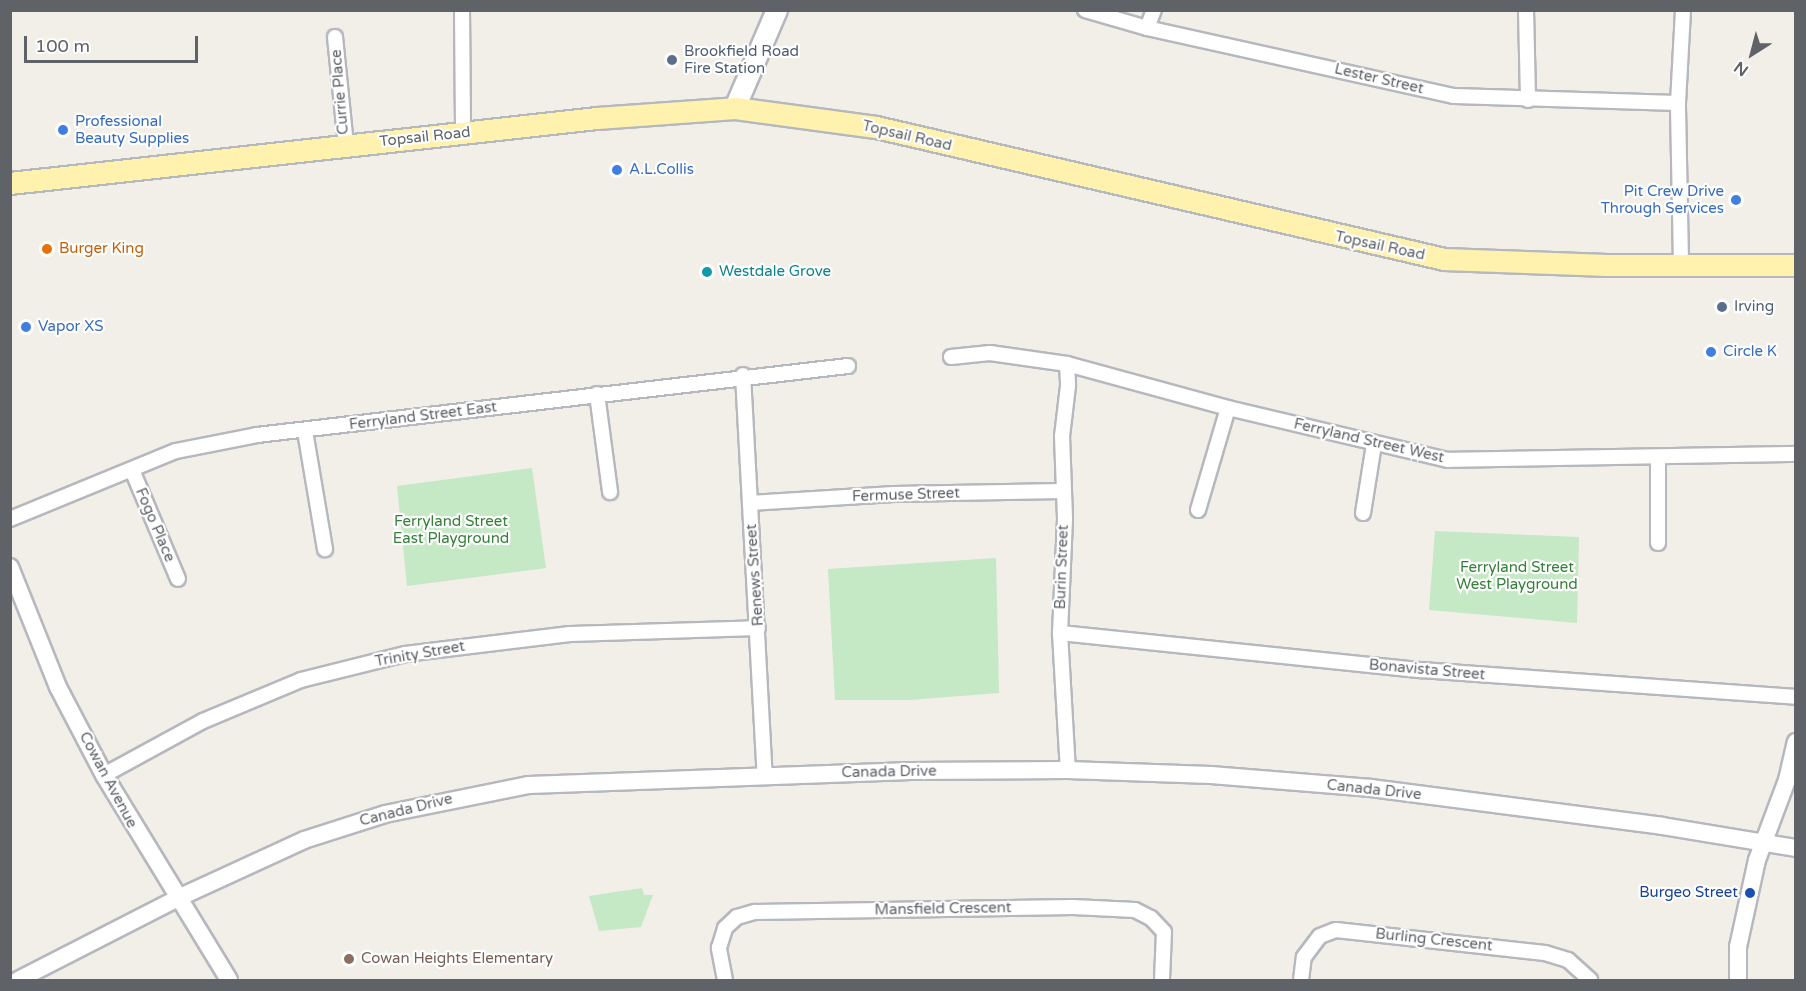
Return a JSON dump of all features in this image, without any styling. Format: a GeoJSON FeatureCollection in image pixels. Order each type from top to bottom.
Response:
{"type":"FeatureCollection","features":[{"type":"Feature","properties":{"kind":"main road"},"geometry":{"type":"LineString","coordinates":[[735,108],[777,10]]}},
{"type":"Feature","properties":{"kind":"main road","name":"Topsail Road"},"geometry":{"type":"LineString","coordinates":[[10,183],[463,133],[735,108],[876,127],[1444,259],[1607,265],[1681,263],[1796,265]]}},
{"type":"Feature","properties":{"kind":"street"},"geometry":{"type":"LineString","coordinates":[[462,10],[463,133]]}},
{"type":"Feature","properties":{"kind":"street","name":"Lester Street"},"geometry":{"type":"LineString","coordinates":[[1085,10],[1147,28],[1454,96],[1678,103]]}},
{"type":"Feature","properties":{"kind":"street"},"geometry":{"type":"LineString","coordinates":[[1147,28],[1154,10]]}},
{"type":"Feature","properties":{"kind":"street"},"geometry":{"type":"LineString","coordinates":[[1526,10],[1528,100]]}},
{"type":"Feature","properties":{"kind":"street"},"geometry":{"type":"LineString","coordinates":[[1681,263],[1678,103],[1683,10]]}},
{"type":"Feature","properties":{"kind":"street","name":"Currie Place"},"geometry":{"type":"LineString","coordinates":[[335,37],[346,146]]}},
{"type":"Feature","properties":{"kind":"street","name":"Ferryland Street West"},"geometry":{"type":"LineString","coordinates":[[951,357],[990,353],[1067,364],[1228,408],[1448,460],[1796,454]]}},
{"type":"Feature","properties":{"kind":"street","name":"Burin Street"},"geometry":{"type":"LineString","coordinates":[[1067,364],[1062,491],[1065,519],[1060,633],[1068,770]]}},
{"type":"Feature","properties":{"kind":"street","name":"Ferryland Street East"},"geometry":{"type":"LineString","coordinates":[[10,519],[176,451],[257,435],[305,431],[743,375],[848,366]]}},
{"type":"Feature","properties":{"kind":"street","name":"Renews Street"},"geometry":{"type":"LineString","coordinates":[[743,375],[765,775]]}},
{"type":"Feature","properties":{"kind":"street"},"geometry":{"type":"LineString","coordinates":[[597,394],[609,492]]}},
{"type":"Feature","properties":{"kind":"street"},"geometry":{"type":"LineString","coordinates":[[1198,510],[1228,408]]}},
{"type":"Feature","properties":{"kind":"street"},"geometry":{"type":"LineString","coordinates":[[305,431],[325,549]]}},
{"type":"Feature","properties":{"kind":"street"},"geometry":{"type":"LineString","coordinates":[[1363,513],[1374,444]]}},
{"type":"Feature","properties":{"kind":"street"},"geometry":{"type":"LineString","coordinates":[[1658,457],[1658,543]]}},
{"type":"Feature","properties":{"kind":"street","name":"Fogo Place"},"geometry":{"type":"LineString","coordinates":[[132,470],[178,579]]}},
{"type":"Feature","properties":{"kind":"street","name":"Fermuse Street"},"geometry":{"type":"LineString","coordinates":[[750,503],[1062,491]]}},
{"type":"Feature","properties":{"kind":"street","name":"Cowan Avenue"},"geometry":{"type":"LineString","coordinates":[[10,567],[58,687],[104,775],[229,981]]}},
{"type":"Feature","properties":{"kind":"street","name":"Trinity Street"},"geometry":{"type":"LineString","coordinates":[[104,775],[203,721],[302,680],[405,654],[548,636],[758,628]]}},
{"type":"Feature","properties":{"kind":"street","name":"Bonavista Street"},"geometry":{"type":"LineString","coordinates":[[1060,633],[1421,670],[1796,697]]}},
{"type":"Feature","properties":{"kind":"street"},"geometry":{"type":"LineString","coordinates":[[1738,981],[1738,947],[1757,860],[1796,742]]}},
{"type":"Feature","properties":{"kind":"street","name":"Canada Drive"},"geometry":{"type":"LineString","coordinates":[[18,981],[178,898],[304,840],[385,814],[455,798],[529,785],[765,775],[1068,770],[1211,775],[1371,788],[1662,826],[1796,848]]}},
{"type":"Feature","properties":{"kind":"street","name":"Mansfield Crescent"},"geometry":{"type":"LineString","coordinates":[[725,981],[719,948],[725,928],[737,917],[755,912],[1073,907],[1135,910],[1151,918],[1164,932],[1162,981]]}},
{"type":"Feature","properties":{"kind":"street","name":"Burling Crescent"},"geometry":{"type":"LineString","coordinates":[[1301,981],[1304,957],[1320,936],[1336,930],[1545,952],[1568,960],[1590,981]]}},
{"type":"Feature","properties":{"kind":"green space","name":"Ferryland Street East Playground"},"geometry":{"type":"Polygon","coordinates":[[[532,468],[546,568],[407,586],[397,486],[532,468]]]}},
{"type":"Feature","properties":{"kind":"green space","name":"Ferryland Street West Playground"},"geometry":{"type":"Polygon","coordinates":[[[1435,531],[1579,537],[1577,623],[1429,610],[1435,531]]]}},
{"type":"Feature","properties":{"kind":"green space"},"geometry":{"type":"Polygon","coordinates":[[[996,558],[999,693],[909,700],[835,700],[828,569],[996,558]]]}},
{"type":"Feature","properties":{"kind":"green space"},"geometry":{"type":"Polygon","coordinates":[[[642,888],[644,895],[653,895],[641,927],[599,931],[589,896],[642,888]]]}},
{"type":"Feature","properties":{"kind":"place","name":"Brookfield Road Fire Station"},"geometry":{"type":"Point","coordinates":[672,60]}},
{"type":"Feature","properties":{"kind":"place","name":"Professional Beauty Supplies"},"geometry":{"type":"Point","coordinates":[63,130]}},
{"type":"Feature","properties":{"kind":"place","name":"A.L.Collis"},"geometry":{"type":"Point","coordinates":[617,170]}},
{"type":"Feature","properties":{"kind":"place","name":"Pit Crew Drive Through Services"},"geometry":{"type":"Point","coordinates":[1736,200]}},
{"type":"Feature","properties":{"kind":"place","name":"Burger King"},"geometry":{"type":"Point","coordinates":[47,249]}},
{"type":"Feature","properties":{"kind":"place","name":"Westdale Grove"},"geometry":{"type":"Point","coordinates":[707,272]}},
{"type":"Feature","properties":{"kind":"place","name":"Irving"},"geometry":{"type":"Point","coordinates":[1722,307]}},
{"type":"Feature","properties":{"kind":"place","name":"Vapor XS"},"geometry":{"type":"Point","coordinates":[26,327]}},
{"type":"Feature","properties":{"kind":"place","name":"Circle K"},"geometry":{"type":"Point","coordinates":[1711,352]}},
{"type":"Feature","properties":{"kind":"place","name":"Burgeo Street"},"geometry":{"type":"Point","coordinates":[1750,893]}},
{"type":"Feature","properties":{"kind":"place","name":"Cowan Heights Elementary"},"geometry":{"type":"Point","coordinates":[349,959]}}]}
